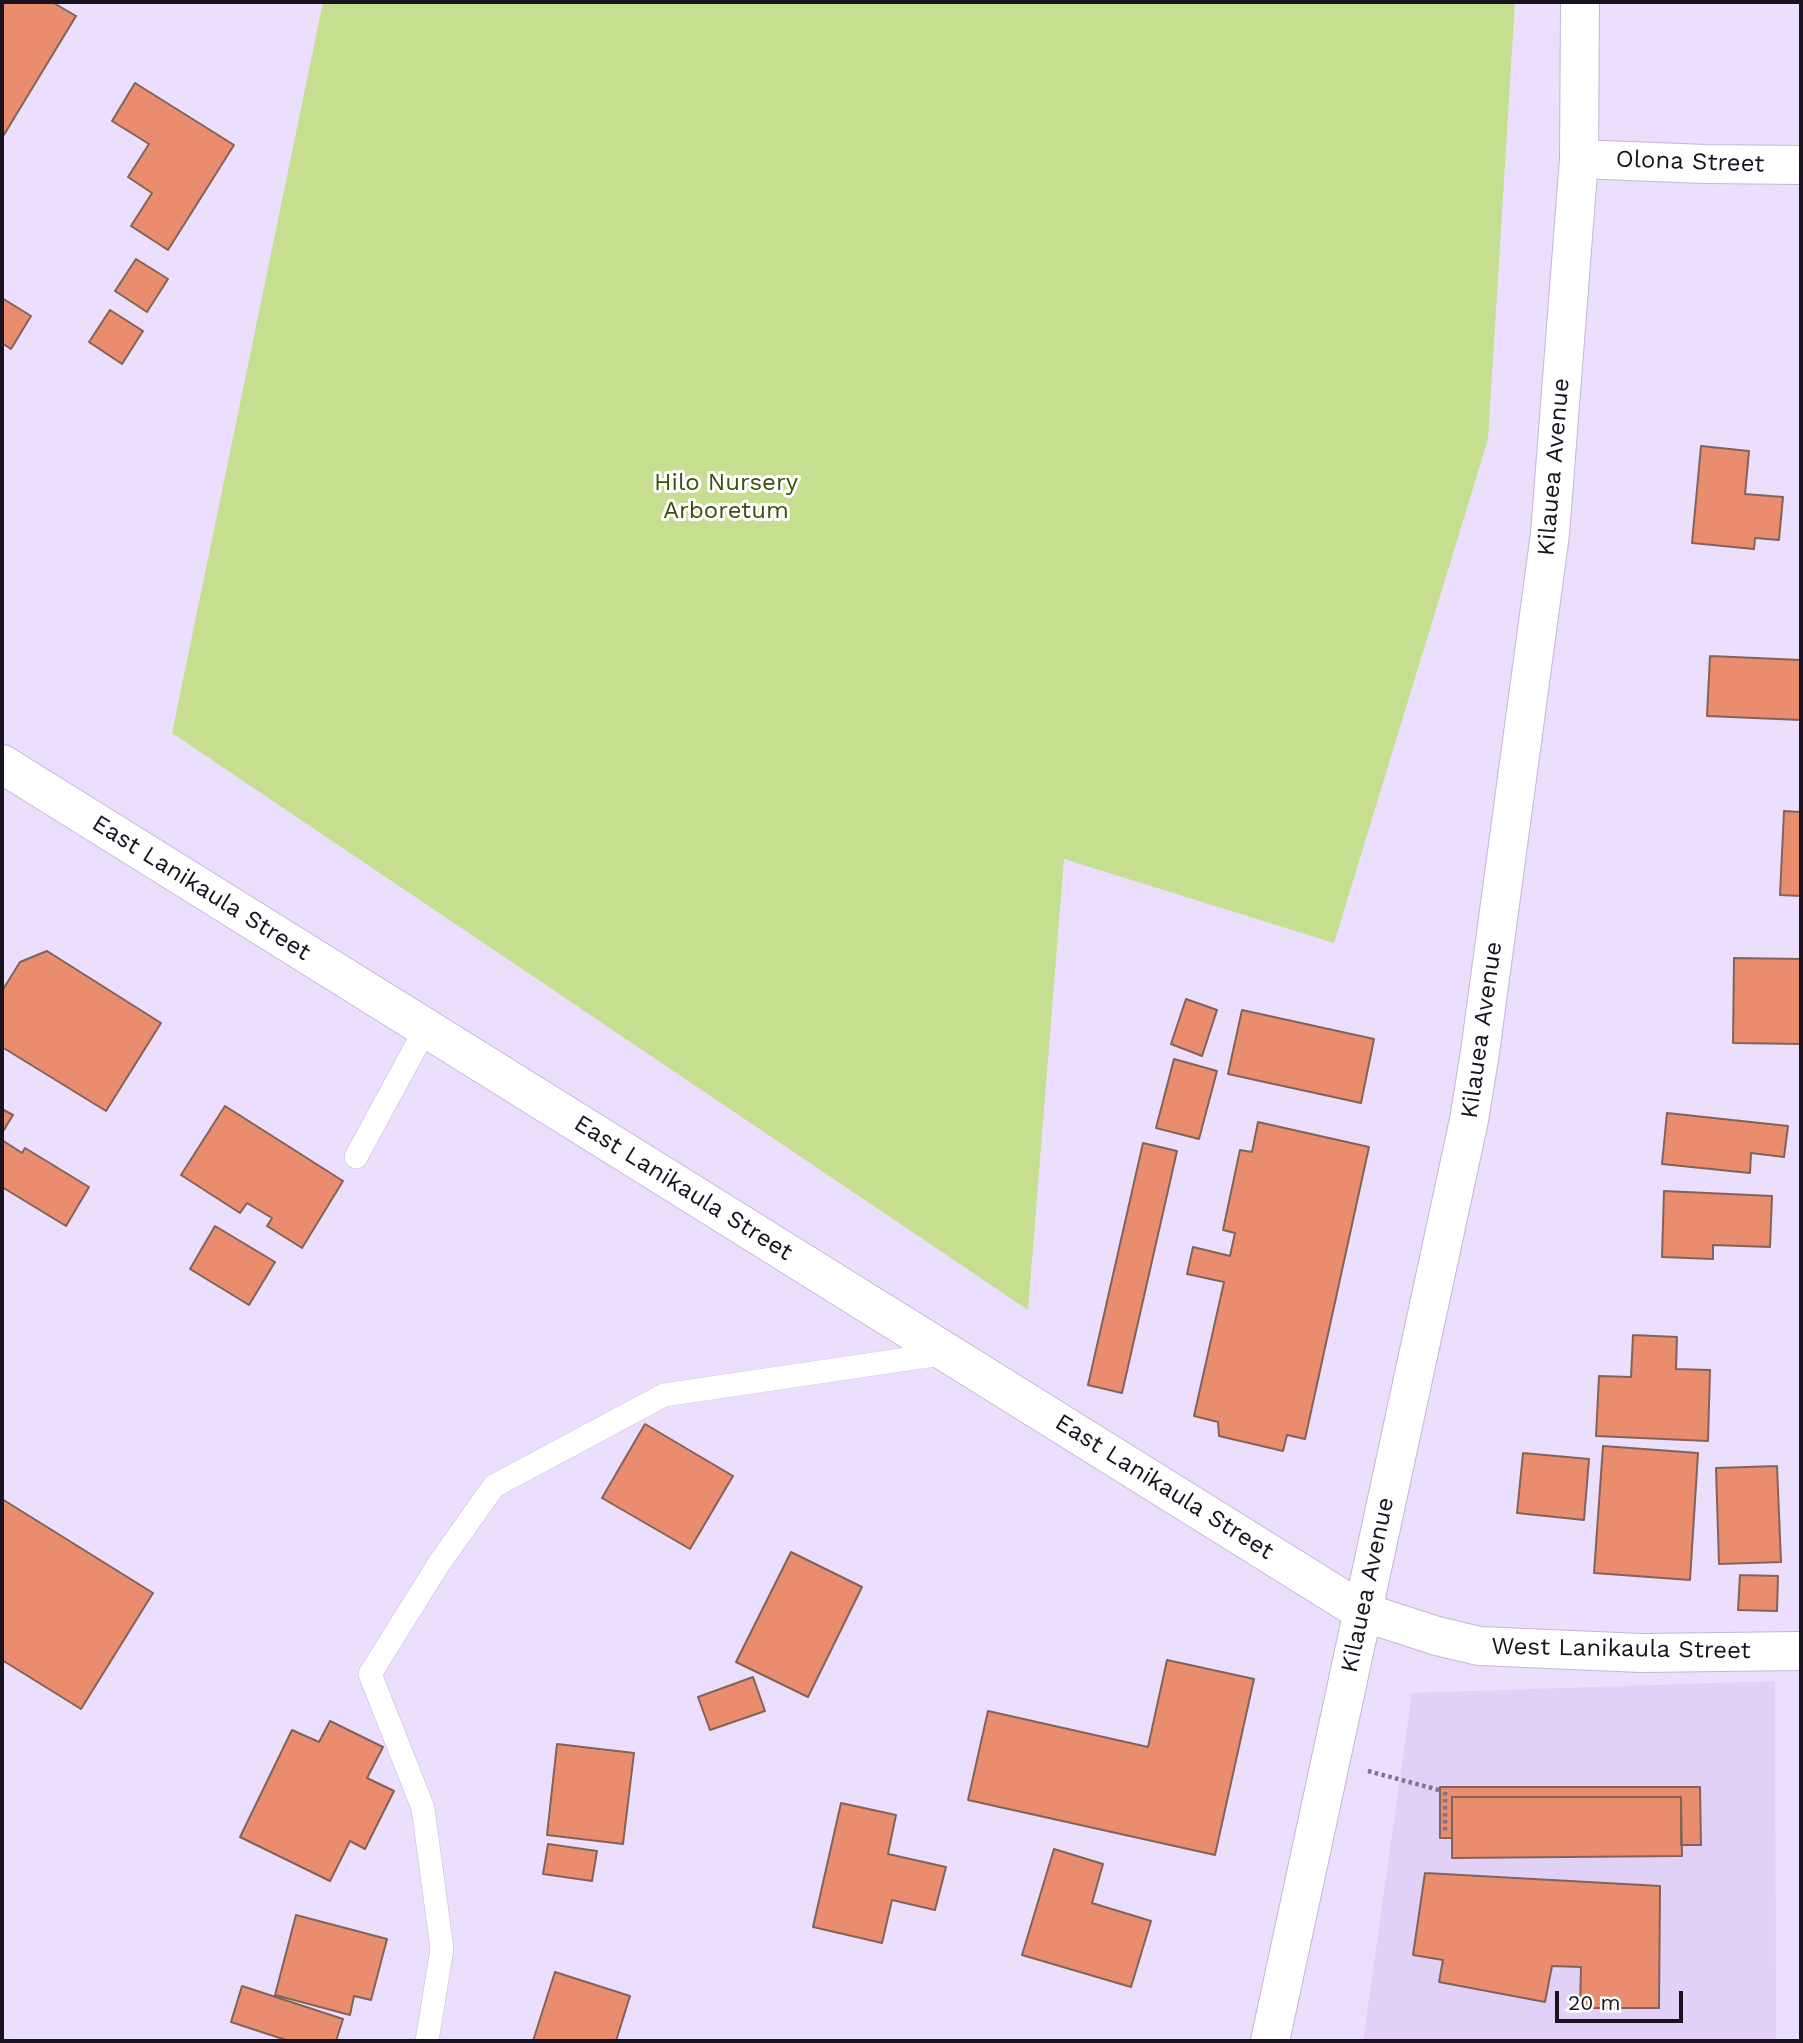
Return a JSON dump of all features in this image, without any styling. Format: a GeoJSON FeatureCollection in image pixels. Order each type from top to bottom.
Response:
{"type":"FeatureCollection","features":[{"type":"Feature","properties":{"kind":"street","name":"Kilauea Avenue"},"geometry":{"type":"LineString","coordinates":[[1270,2041],[1469,1120],[1480,1052],[1550,534],[1578,159],[1580,2]]}},
{"type":"Feature","properties":{"kind":"street","name":"Olona Street"},"geometry":{"type":"LineString","coordinates":[[1578,159],[1705,164],[1801,164]]}},
{"type":"Feature","properties":{"kind":"street","name":"East Lanikaula Street"},"geometry":{"type":"LineString","coordinates":[[2,764],[1363,1612]]}},
{"type":"Feature","properties":{"kind":"street","name":"West Lanikaula Street"},"geometry":{"type":"LineString","coordinates":[[1363,1612],[1479,1646],[1641,1653],[1801,1651]]}},
{"type":"Feature","properties":{"kind":"lane"},"geometry":{"type":"LineString","coordinates":[[356,1157],[426,1028]]}},
{"type":"Feature","properties":{"kind":"lane"},"geometry":{"type":"LineString","coordinates":[[427,2041],[442,1950],[423,1808],[370,1674],[439,1564],[494,1486],[664,1395],[949,1353]]}},
{"type":"Feature","properties":{"kind":"path"},"geometry":{"type":"LineString","coordinates":[[1330,1760],[1442,1791],[1445,1834]]}},
{"type":"Feature","properties":{"kind":"shaded area"},"geometry":{"type":"Polygon","coordinates":[[[1775,1681],[1776,2041],[1363,2041],[1412,1693],[1775,1681]]]}},
{"type":"Feature","properties":{"kind":"green space","name":"Hilo Nursery Arboretum"},"geometry":{"type":"Polygon","coordinates":[[[323,2],[1515,2],[1488,439],[1334,943],[1064,859],[1028,1310],[172,733],[323,2]]]}},
{"type":"Feature","properties":{"kind":"building"},"geometry":{"type":"Polygon","coordinates":[[[2,2],[52,2],[76,16],[2,138],[2,2]]]}},
{"type":"Feature","properties":{"kind":"building"},"geometry":{"type":"Polygon","coordinates":[[[135,83],[234,145],[168,250],[131,226],[152,193],[128,177],[149,144],[112,121],[135,83]]]}},
{"type":"Feature","properties":{"kind":"building"},"geometry":{"type":"Polygon","coordinates":[[[136,259],[168,279],[147,312],[115,291],[136,259]]]}},
{"type":"Feature","properties":{"kind":"building"},"geometry":{"type":"Polygon","coordinates":[[[2,298],[31,316],[11,349],[2,343],[2,298]]]}},
{"type":"Feature","properties":{"kind":"building"},"geometry":{"type":"Polygon","coordinates":[[[110,310],[143,331],[122,364],[89,342],[110,310]]]}},
{"type":"Feature","properties":{"kind":"building"},"geometry":{"type":"Polygon","coordinates":[[[1701,446],[1749,451],[1745,494],[1783,497],[1779,540],[1755,538],[1754,549],[1692,543],[1701,446]]]}},
{"type":"Feature","properties":{"kind":"building"},"geometry":{"type":"Polygon","coordinates":[[[1710,656],[1801,660],[1801,720],[1707,716],[1710,656]]]}},
{"type":"Feature","properties":{"kind":"building"},"geometry":{"type":"Polygon","coordinates":[[[1784,811],[1801,812],[1801,896],[1780,895],[1784,811]]]}},
{"type":"Feature","properties":{"kind":"building"},"geometry":{"type":"Polygon","coordinates":[[[47,951],[161,1023],[106,1111],[2,1047],[2,991],[20,962],[47,951]]]}},
{"type":"Feature","properties":{"kind":"building"},"geometry":{"type":"Polygon","coordinates":[[[1734,958],[1801,959],[1801,1044],[1733,1043],[1734,958]]]}},
{"type":"Feature","properties":{"kind":"building"},"geometry":{"type":"Polygon","coordinates":[[[1186,999],[1217,1010],[1202,1056],[1171,1044],[1186,999]]]}},
{"type":"Feature","properties":{"kind":"building"},"geometry":{"type":"Polygon","coordinates":[[[1242,1010],[1374,1039],[1361,1103],[1228,1074],[1242,1010]]]}},
{"type":"Feature","properties":{"kind":"building"},"geometry":{"type":"Polygon","coordinates":[[[1174,1059],[1217,1071],[1199,1139],[1156,1128],[1174,1059]]]}},
{"type":"Feature","properties":{"kind":"building"},"geometry":{"type":"Polygon","coordinates":[[[225,1106],[343,1181],[302,1248],[267,1226],[272,1218],[247,1203],[240,1213],[181,1175],[225,1106]]]}},
{"type":"Feature","properties":{"kind":"building"},"geometry":{"type":"Polygon","coordinates":[[[2,1109],[13,1115],[2,1133],[2,1109]]]}},
{"type":"Feature","properties":{"kind":"building"},"geometry":{"type":"Polygon","coordinates":[[[1667,1113],[1788,1126],[1784,1157],[1751,1153],[1750,1173],[1662,1164],[1667,1113]]]}},
{"type":"Feature","properties":{"kind":"building"},"geometry":{"type":"Polygon","coordinates":[[[1258,1122],[1369,1147],[1305,1439],[1287,1435],[1283,1451],[1219,1436],[1218,1422],[1194,1416],[1224,1282],[1187,1274],[1193,1247],[1230,1256],[1235,1233],[1223,1230],[1240,1150],[1252,1152],[1258,1122]]]}},
{"type":"Feature","properties":{"kind":"building"},"geometry":{"type":"Polygon","coordinates":[[[2,1140],[22,1153],[25,1148],[89,1187],[66,1226],[2,1187],[2,1140]]]}},
{"type":"Feature","properties":{"kind":"building"},"geometry":{"type":"Polygon","coordinates":[[[1143,1143],[1177,1151],[1122,1393],[1088,1385],[1143,1143]]]}},
{"type":"Feature","properties":{"kind":"building"},"geometry":{"type":"Polygon","coordinates":[[[1664,1191],[1772,1196],[1770,1247],[1713,1245],[1713,1259],[1662,1257],[1664,1191]]]}},
{"type":"Feature","properties":{"kind":"building"},"geometry":{"type":"Polygon","coordinates":[[[215,1226],[275,1262],[249,1305],[190,1269],[215,1226]]]}},
{"type":"Feature","properties":{"kind":"building"},"geometry":{"type":"Polygon","coordinates":[[[1633,1335],[1677,1337],[1676,1369],[1710,1370],[1708,1441],[1596,1436],[1599,1376],[1631,1377],[1633,1335]]]}},
{"type":"Feature","properties":{"kind":"building"},"geometry":{"type":"Polygon","coordinates":[[[645,1424],[733,1476],[690,1549],[602,1498],[645,1424]]]}},
{"type":"Feature","properties":{"kind":"building"},"geometry":{"type":"Polygon","coordinates":[[[1603,1446],[1698,1453],[1690,1580],[1594,1573],[1603,1446]]]}},
{"type":"Feature","properties":{"kind":"building"},"geometry":{"type":"Polygon","coordinates":[[[1523,1453],[1589,1459],[1584,1520],[1517,1513],[1523,1453]]]}},
{"type":"Feature","properties":{"kind":"building"},"geometry":{"type":"Polygon","coordinates":[[[1777,1466],[1781,1562],[1719,1564],[1716,1468],[1777,1466]]]}},
{"type":"Feature","properties":{"kind":"building"},"geometry":{"type":"Polygon","coordinates":[[[2,1499],[153,1593],[81,1709],[2,1660],[2,1499]]]}},
{"type":"Feature","properties":{"kind":"building"},"geometry":{"type":"Polygon","coordinates":[[[791,1552],[862,1587],[808,1697],[736,1662],[791,1552]]]}},
{"type":"Feature","properties":{"kind":"building"},"geometry":{"type":"Polygon","coordinates":[[[1740,1575],[1778,1576],[1777,1611],[1738,1610],[1740,1575]]]}},
{"type":"Feature","properties":{"kind":"building"},"geometry":{"type":"Polygon","coordinates":[[[1167,1660],[1254,1679],[1215,1855],[968,1800],[988,1711],[1148,1747],[1167,1660]]]}},
{"type":"Feature","properties":{"kind":"building"},"geometry":{"type":"Polygon","coordinates":[[[753,1677],[765,1711],[710,1730],[698,1697],[753,1677]]]}},
{"type":"Feature","properties":{"kind":"building"},"geometry":{"type":"Polygon","coordinates":[[[330,1721],[383,1747],[367,1778],[394,1791],[365,1849],[350,1841],[330,1881],[240,1837],[292,1730],[319,1742],[330,1721]]]}},
{"type":"Feature","properties":{"kind":"building"},"geometry":{"type":"Polygon","coordinates":[[[557,1744],[634,1753],[623,1844],[547,1835],[557,1744]]]}},
{"type":"Feature","properties":{"kind":"building"},"geometry":{"type":"Polygon","coordinates":[[[1440,1787],[1700,1787],[1701,1845],[1681,1845],[1681,1797],[1452,1797],[1452,1838],[1440,1838],[1440,1787]]]}},
{"type":"Feature","properties":{"kind":"building"},"geometry":{"type":"Polygon","coordinates":[[[1452,1797],[1681,1797],[1682,1856],[1452,1858],[1452,1797]]]}},
{"type":"Feature","properties":{"kind":"building"},"geometry":{"type":"Polygon","coordinates":[[[841,1803],[896,1815],[888,1854],[946,1867],[935,1910],[892,1900],[882,1943],[813,1927],[841,1803]]]}},
{"type":"Feature","properties":{"kind":"building"},"geometry":{"type":"Polygon","coordinates":[[[548,1844],[597,1851],[592,1881],[543,1874],[548,1844]]]}},
{"type":"Feature","properties":{"kind":"building"},"geometry":{"type":"Polygon","coordinates":[[[1054,1849],[1103,1864],[1092,1903],[1151,1921],[1131,1987],[1022,1955],[1054,1849]]]}},
{"type":"Feature","properties":{"kind":"building"},"geometry":{"type":"Polygon","coordinates":[[[1425,1873],[1660,1886],[1659,2008],[1580,2008],[1581,1967],[1552,1966],[1545,2002],[1439,1982],[1443,1960],[1413,1955],[1425,1873]]]}},
{"type":"Feature","properties":{"kind":"building"},"geometry":{"type":"Polygon","coordinates":[[[296,1915],[387,1939],[371,2000],[354,1996],[350,2015],[275,1995],[296,1915]]]}},
{"type":"Feature","properties":{"kind":"building"},"geometry":{"type":"Polygon","coordinates":[[[555,1972],[630,1996],[616,2041],[533,2041],[555,1972]]]}},
{"type":"Feature","properties":{"kind":"building"},"geometry":{"type":"Polygon","coordinates":[[[242,1986],[343,2019],[336,2041],[289,2041],[231,2022],[242,1986]]]}}]}
